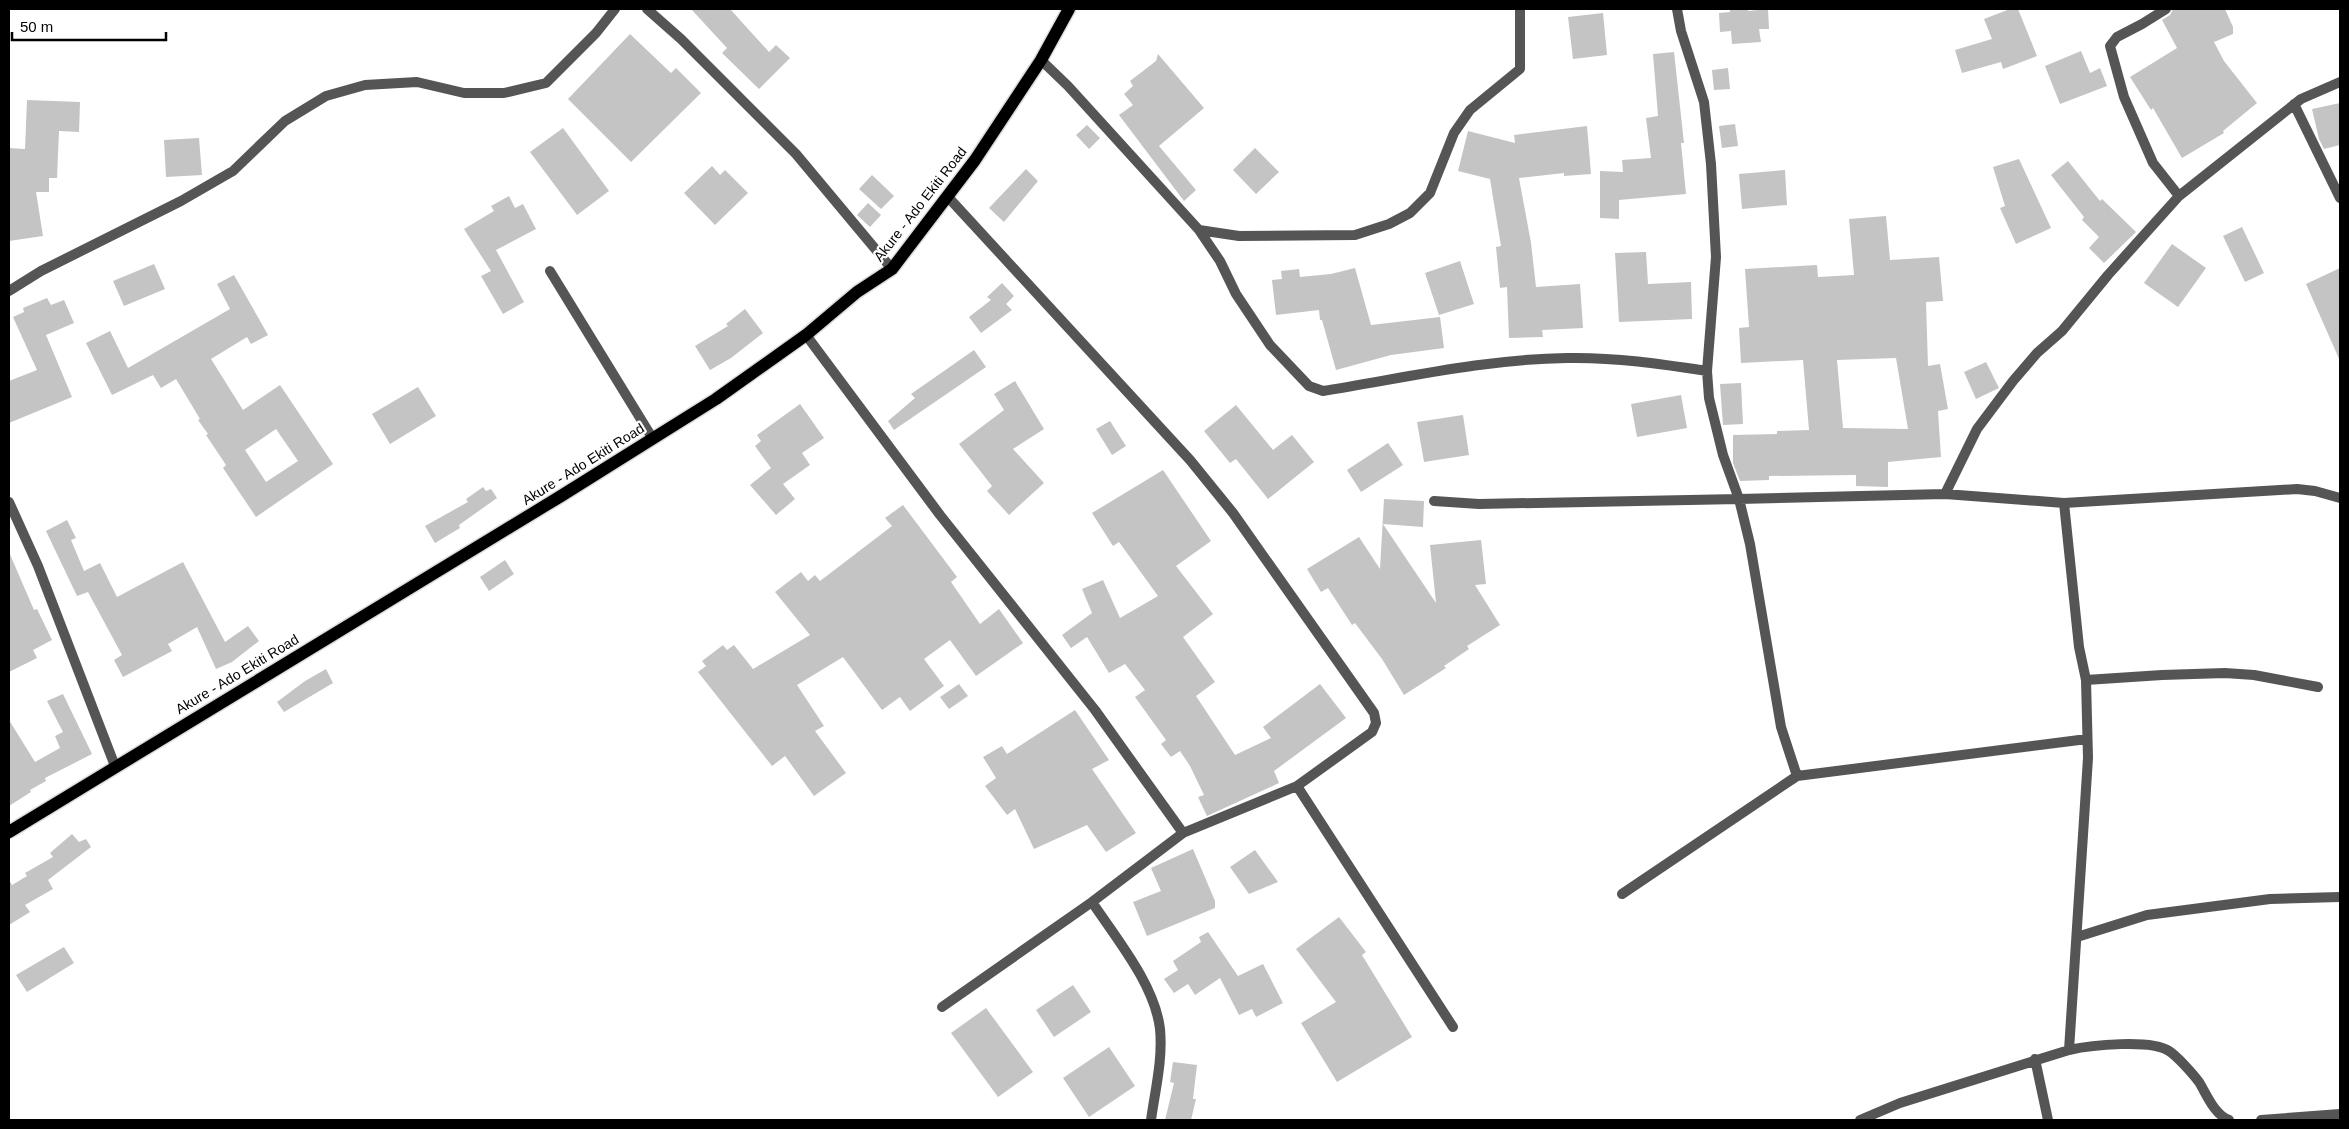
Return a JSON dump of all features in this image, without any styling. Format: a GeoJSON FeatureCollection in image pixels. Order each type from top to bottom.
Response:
{"type":"FeatureCollection","features":[{"type":"Feature","properties":{"kind":"main road","name":"Akure - Ado Ekiti Road"},"geometry":{"type":"LineString","coordinates":[[9,832],[716,399],[806,335],[857,292],[892,269],[976,160],[1042,60],[1069,9]]}},
{"type":"Feature","properties":{"kind":"street"},"geometry":{"type":"LineString","coordinates":[[9,291],[67,258],[182,202],[233,171],[285,121],[326,96],[365,85],[417,82],[464,93],[504,93],[546,83],[596,33],[616,9]]}},
{"type":"Feature","properties":{"kind":"street"},"geometry":{"type":"LineString","coordinates":[[647,9],[682,39],[796,154],[892,269]]}},
{"type":"Feature","properties":{"kind":"street"},"geometry":{"type":"LineString","coordinates":[[1198,230],[1239,236],[1355,235],[1389,224],[1410,213],[1430,193],[1454,133],[1470,110],[1520,69],[1520,9]]}},
{"type":"Feature","properties":{"kind":"street"},"geometry":{"type":"LineString","coordinates":[[1677,9],[1680,31],[1704,102],[1712,164],[1716,257],[1707,371],[1709,398],[1715,430],[1739,499],[1750,544],[1781,726],[1797,776]]}},
{"type":"Feature","properties":{"kind":"street"},"geometry":{"type":"LineString","coordinates":[[2166,9],[2117,37],[2110,46],[2124,97],[2153,163],[2179,196]]}},
{"type":"Feature","properties":{"kind":"street"},"geometry":{"type":"LineString","coordinates":[[1042,60],[1068,86],[1198,230],[1220,261],[1236,294],[1270,345],[1309,386],[1323,391],[1453,367],[1566,358],[1632,359],[1707,371]]}},
{"type":"Feature","properties":{"kind":"street"},"geometry":{"type":"LineString","coordinates":[[1945,494],[1977,429],[2013,381],[2037,353],[2062,332],[2108,275],[2179,196],[2301,99],[2340,82]]}},
{"type":"Feature","properties":{"kind":"street"},"geometry":{"type":"LineString","coordinates":[[2294,104],[2340,198]]}},
{"type":"Feature","properties":{"kind":"street"},"geometry":{"type":"LineString","coordinates":[[942,1007],[1092,902],[1183,833],[1297,786],[1372,732],[1376,723],[1374,713],[1233,513],[1190,460],[948,197]]}},
{"type":"Feature","properties":{"kind":"street"},"geometry":{"type":"LineString","coordinates":[[550,271],[653,438]]}},
{"type":"Feature","properties":{"kind":"street"},"geometry":{"type":"LineString","coordinates":[[806,335],[940,515],[1095,710],[1183,833]]}},
{"type":"Feature","properties":{"kind":"street"},"geometry":{"type":"LineString","coordinates":[[1434,501],[1479,504],[1945,494],[2064,502],[2296,489],[2315,491],[2340,498]]}},
{"type":"Feature","properties":{"kind":"street"},"geometry":{"type":"LineString","coordinates":[[9,502],[38,566],[115,766]]}},
{"type":"Feature","properties":{"kind":"street"},"geometry":{"type":"LineString","coordinates":[[2064,502],[2079,647],[2086,680],[2087,739],[2087,777],[2069,1050]]}},
{"type":"Feature","properties":{"kind":"street"},"geometry":{"type":"LineString","coordinates":[[2086,680],[2162,675],[2225,674],[2254,675],[2318,687]]}},
{"type":"Feature","properties":{"kind":"street"},"geometry":{"type":"LineString","coordinates":[[1622,894],[1797,776],[2087,739]]}},
{"type":"Feature","properties":{"kind":"street"},"geometry":{"type":"LineString","coordinates":[[1297,786],[1453,1027]]}},
{"type":"Feature","properties":{"kind":"street"},"geometry":{"type":"LineString","coordinates":[[2077,937],[2147,915],[2270,899],[2340,897]]}},
{"type":"Feature","properties":{"kind":"street"},"geometry":{"type":"LineString","coordinates":[[1092,902],[1132,963],[1154,1004],[1160,1029],[1159,1064],[1151,1120]]}},
{"type":"Feature","properties":{"kind":"street"},"geometry":{"type":"LineString","coordinates":[[1860,1120],[1900,1103],[2035,1059],[2069,1050],[2090,1046],[2150,1044],[2169,1050],[2197,1079],[2222,1117],[2229,1120]]}},
{"type":"Feature","properties":{"kind":"street"},"geometry":{"type":"LineString","coordinates":[[2035,1059],[2048,1120]]}},
{"type":"Feature","properties":{"kind":"street"},"geometry":{"type":"LineString","coordinates":[[2261,1120],[2340,1114]]}},
{"type":"Feature","properties":{"kind":"building"},"geometry":{"type":"Polygon","coordinates":[[[691,9],[730,9],[769,52],[776,45],[790,58],[759,89],[722,53],[727,48],[691,9]]]}},
{"type":"Feature","properties":{"kind":"building"},"geometry":{"type":"Polygon","coordinates":[[[1730,9],[1748,9],[1748,11],[1768,9],[1769,29],[1759,29],[1761,42],[1732,44],[1731,31],[1720,32],[1719,13],[1730,12],[1730,9]]]}},
{"type":"Feature","properties":{"kind":"building"},"geometry":{"type":"Polygon","coordinates":[[[2010,9],[2018,9],[2037,56],[2003,69],[2001,62],[1962,73],[1955,50],[1992,39],[1984,19],[2010,9]]]}},
{"type":"Feature","properties":{"kind":"building"},"geometry":{"type":"Polygon","coordinates":[[[2173,9],[2225,9],[2233,27],[2233,34],[2214,42],[2224,61],[2257,103],[2223,131],[2224,133],[2182,158],[2153,108],[2151,110],[2130,77],[2177,48],[2162,20],[2170,15],[2173,9]]]}},
{"type":"Feature","properties":{"kind":"building"},"geometry":{"type":"Polygon","coordinates":[[[1603,13],[1607,55],[1573,59],[1568,17],[1603,13]]]}},
{"type":"Feature","properties":{"kind":"building"},"geometry":{"type":"Polygon","coordinates":[[[630,34],[671,73],[676,68],[701,93],[631,162],[568,99],[630,34]]]}},
{"type":"Feature","properties":{"kind":"building"},"geometry":{"type":"Polygon","coordinates":[[[2081,51],[2090,73],[2100,68],[2107,86],[2060,104],[2045,66],[2081,51]]]}},
{"type":"Feature","properties":{"kind":"building"},"geometry":{"type":"Polygon","coordinates":[[[1674,52],[1684,143],[1681,143],[1686,194],[1619,200],[1619,219],[1600,218],[1600,171],[1623,172],[1622,160],[1651,158],[1646,118],[1658,116],[1653,54],[1674,52]]]}},
{"type":"Feature","properties":{"kind":"building"},"geometry":{"type":"Polygon","coordinates":[[[1158,54],[1204,108],[1159,146],[1196,190],[1184,201],[1119,115],[1133,105],[1124,94],[1133,86],[1130,81],[1156,61],[1158,54]]]}},
{"type":"Feature","properties":{"kind":"building"},"geometry":{"type":"Polygon","coordinates":[[[1728,68],[1730,89],[1714,90],[1712,70],[1728,68]]]}},
{"type":"Feature","properties":{"kind":"building"},"geometry":{"type":"Polygon","coordinates":[[[27,100],[80,102],[79,132],[59,131],[57,178],[49,178],[49,192],[36,192],[43,236],[9,241],[9,148],[25,149],[27,100]]]}},
{"type":"Feature","properties":{"kind":"building"},"geometry":{"type":"Polygon","coordinates":[[[2340,103],[2340,145],[2324,149],[2319,139],[2312,109],[2340,103]]]}},
{"type":"Feature","properties":{"kind":"building"},"geometry":{"type":"Polygon","coordinates":[[[1735,124],[1738,146],[1722,148],[1719,126],[1735,124]]]}},
{"type":"Feature","properties":{"kind":"building"},"geometry":{"type":"Polygon","coordinates":[[[1087,125],[1100,138],[1089,149],[1076,135],[1087,125]]]}},
{"type":"Feature","properties":{"kind":"building"},"geometry":{"type":"Polygon","coordinates":[[[1587,126],[1591,174],[1564,176],[1564,173],[1519,178],[1531,243],[1536,287],[1580,284],[1583,328],[1542,330],[1543,337],[1509,338],[1507,287],[1500,288],[1496,247],[1501,246],[1490,179],[1458,171],[1468,131],[1515,143],[1514,135],[1587,126]]]}},
{"type":"Feature","properties":{"kind":"building"},"geometry":{"type":"Polygon","coordinates":[[[563,128],[609,191],[577,215],[530,152],[563,128]]]}},
{"type":"Feature","properties":{"kind":"building"},"geometry":{"type":"Polygon","coordinates":[[[199,138],[202,175],[166,177],[164,140],[199,138]]]}},
{"type":"Feature","properties":{"kind":"building"},"geometry":{"type":"Polygon","coordinates":[[[1255,148],[1279,172],[1256,194],[1233,170],[1255,148]]]}},
{"type":"Feature","properties":{"kind":"building"},"geometry":{"type":"Polygon","coordinates":[[[2019,159],[2051,228],[2016,244],[2000,208],[2005,206],[1993,167],[2019,159]]]}},
{"type":"Feature","properties":{"kind":"building"},"geometry":{"type":"Polygon","coordinates":[[[2068,161],[2100,201],[2102,199],[2136,232],[2104,263],[2089,248],[2099,237],[2082,220],[2084,217],[2051,175],[2068,161]]]}},
{"type":"Feature","properties":{"kind":"building"},"geometry":{"type":"Polygon","coordinates":[[[712,166],[720,175],[725,170],[748,193],[715,225],[684,193],[712,166]]]}},
{"type":"Feature","properties":{"kind":"building"},"geometry":{"type":"Polygon","coordinates":[[[1026,169],[1038,181],[1004,222],[989,208],[1026,169]]]}},
{"type":"Feature","properties":{"kind":"building"},"geometry":{"type":"Polygon","coordinates":[[[1785,170],[1787,205],[1742,209],[1739,174],[1785,170]]]}},
{"type":"Feature","properties":{"kind":"building"},"geometry":{"type":"Polygon","coordinates":[[[872,175],[894,196],[881,209],[859,189],[872,175]]]}},
{"type":"Feature","properties":{"kind":"building"},"geometry":{"type":"Polygon","coordinates":[[[509,196],[515,208],[523,204],[536,229],[496,250],[524,302],[503,314],[481,276],[491,271],[464,229],[494,211],[491,206],[509,196]]]}},
{"type":"Feature","properties":{"kind":"building"},"geometry":{"type":"Polygon","coordinates":[[[868,203],[881,215],[870,227],[857,215],[868,203]]]}},
{"type":"Feature","properties":{"kind":"building"},"geometry":{"type":"Polygon","coordinates":[[[1886,216],[1890,260],[1939,257],[1943,301],[1926,302],[1928,366],[1940,364],[1948,409],[1938,411],[1941,457],[1888,462],[1888,487],[1856,486],[1856,475],[1769,476],[1769,480],[1740,481],[1733,463],[1733,435],[1777,434],[1777,431],[1809,430],[1803,360],[1741,363],[1739,328],[1749,327],[1745,269],[1817,265],[1818,277],[1854,275],[1849,219],[1886,216]],[[1896,358],[1837,360],[1843,428],[1908,429],[1896,358]]]}},
{"type":"Feature","properties":{"kind":"building"},"geometry":{"type":"Polygon","coordinates":[[[2242,227],[2264,273],[2245,282],[2223,236],[2242,227]]]}},
{"type":"Feature","properties":{"kind":"building"},"geometry":{"type":"Polygon","coordinates":[[[2172,244],[2206,268],[2178,307],[2144,283],[2172,244]]]}},
{"type":"Feature","properties":{"kind":"building"},"geometry":{"type":"Polygon","coordinates":[[[1646,252],[1648,284],[1691,282],[1692,319],[1619,322],[1615,253],[1646,252]]]}},
{"type":"Feature","properties":{"kind":"building"},"geometry":{"type":"Polygon","coordinates":[[[1460,261],[1474,304],[1439,315],[1425,273],[1460,261]]]}},
{"type":"Feature","properties":{"kind":"building"},"geometry":{"type":"Polygon","coordinates":[[[154,264],[165,289],[124,306],[113,281],[154,264]]]}},
{"type":"Feature","properties":{"kind":"building"},"geometry":{"type":"Polygon","coordinates":[[[1355,268],[1371,325],[1440,317],[1444,348],[1391,355],[1336,370],[1322,320],[1320,320],[1319,310],[1276,315],[1272,280],[1282,279],[1281,271],[1299,269],[1300,277],[1331,274],[1355,268]]]}},
{"type":"Feature","properties":{"kind":"building"},"geometry":{"type":"Polygon","coordinates":[[[2340,268],[2340,361],[2306,284],[2340,268]]]}},
{"type":"Feature","properties":{"kind":"building"},"geometry":{"type":"Polygon","coordinates":[[[234,275],[268,335],[251,344],[247,337],[211,359],[243,410],[280,385],[333,464],[256,517],[223,468],[226,465],[206,435],[208,434],[198,420],[200,419],[176,379],[161,388],[153,375],[112,395],[86,343],[110,331],[128,368],[230,309],[217,284],[234,275]],[[276,429],[245,450],[266,482],[298,461],[276,429]]]}},
{"type":"Feature","properties":{"kind":"building"},"geometry":{"type":"Polygon","coordinates":[[[1002,283],[1014,296],[1006,304],[1012,310],[981,333],[969,317],[991,300],[987,297],[1002,283]]]}},
{"type":"Feature","properties":{"kind":"building"},"geometry":{"type":"Polygon","coordinates":[[[47,298],[51,305],[64,300],[74,323],[46,335],[72,397],[9,423],[9,381],[37,370],[13,317],[24,312],[23,308],[47,298]]]}},
{"type":"Feature","properties":{"kind":"building"},"geometry":{"type":"Polygon","coordinates":[[[745,309],[763,333],[731,358],[710,370],[695,346],[728,326],[726,324],[745,309]]]}},
{"type":"Feature","properties":{"kind":"building"},"geometry":{"type":"Polygon","coordinates":[[[974,350],[986,367],[894,430],[888,421],[915,398],[911,394],[974,350]]]}},
{"type":"Feature","properties":{"kind":"building"},"geometry":{"type":"Polygon","coordinates":[[[1986,362],[1999,388],[1976,399],[1964,372],[1986,362]]]}},
{"type":"Feature","properties":{"kind":"building"},"geometry":{"type":"Polygon","coordinates":[[[1015,381],[1044,429],[1013,449],[1044,483],[1009,515],[987,491],[992,486],[959,444],[1004,410],[994,394],[1015,381]]]}},
{"type":"Feature","properties":{"kind":"building"},"geometry":{"type":"Polygon","coordinates":[[[1741,383],[1743,424],[1723,425],[1720,384],[1741,383]]]}},
{"type":"Feature","properties":{"kind":"building"},"geometry":{"type":"Polygon","coordinates":[[[418,387],[436,416],[390,444],[372,414],[418,387]]]}},
{"type":"Feature","properties":{"kind":"building"},"geometry":{"type":"Polygon","coordinates":[[[1681,395],[1687,428],[1637,437],[1631,404],[1681,395]]]}},
{"type":"Feature","properties":{"kind":"building"},"geometry":{"type":"Polygon","coordinates":[[[800,404],[824,438],[802,453],[810,465],[783,484],[795,499],[776,515],[750,485],[771,468],[755,446],[761,441],[757,435],[800,404]]]}},
{"type":"Feature","properties":{"kind":"building"},"geometry":{"type":"Polygon","coordinates":[[[1236,405],[1273,450],[1292,435],[1314,462],[1268,499],[1236,459],[1230,463],[1204,431],[1236,405]]]}},
{"type":"Feature","properties":{"kind":"building"},"geometry":{"type":"Polygon","coordinates":[[[1463,415],[1469,455],[1424,462],[1417,422],[1463,415]]]}},
{"type":"Feature","properties":{"kind":"building"},"geometry":{"type":"Polygon","coordinates":[[[1110,421],[1126,446],[1112,455],[1096,429],[1110,421]]]}},
{"type":"Feature","properties":{"kind":"building"},"geometry":{"type":"Polygon","coordinates":[[[1388,443],[1403,465],[1361,492],[1347,470],[1388,443]]]}},
{"type":"Feature","properties":{"kind":"building"},"geometry":{"type":"Polygon","coordinates":[[[1163,470],[1211,541],[1176,566],[1213,614],[1183,637],[1215,682],[1196,696],[1235,755],[1271,738],[1263,727],[1320,684],[1346,718],[1274,771],[1279,783],[1207,816],[1198,797],[1204,795],[1190,766],[1180,751],[1171,757],[1161,744],[1166,740],[1135,697],[1145,690],[1125,664],[1109,673],[1087,637],[1071,648],[1062,635],[1092,613],[1082,589],[1103,580],[1120,618],[1158,596],[1119,542],[1113,546],[1092,513],[1163,470]]]}},
{"type":"Feature","properties":{"kind":"building"},"geometry":{"type":"Polygon","coordinates":[[[483,487],[486,491],[491,489],[497,498],[459,525],[460,528],[435,543],[425,526],[468,502],[466,499],[483,487]]]}},
{"type":"Feature","properties":{"kind":"building"},"geometry":{"type":"Polygon","coordinates":[[[1384,499],[1424,501],[1423,527],[1383,524],[1436,603],[1430,545],[1481,540],[1486,584],[1475,585],[1500,625],[1467,646],[1469,649],[1444,666],[1446,668],[1404,695],[1382,659],[1355,623],[1352,625],[1328,588],[1321,592],[1307,569],[1359,537],[1380,569],[1384,499]]]}},
{"type":"Feature","properties":{"kind":"building"},"geometry":{"type":"Polygon","coordinates":[[[903,505],[957,577],[951,582],[980,624],[999,609],[1023,643],[976,676],[950,640],[924,659],[944,686],[910,711],[900,697],[882,710],[843,657],[797,685],[824,726],[815,731],[846,773],[814,796],[785,756],[772,766],[698,672],[706,666],[702,661],[723,645],[727,650],[734,645],[753,669],[810,635],[775,592],[801,572],[808,581],[815,575],[820,581],[892,526],[885,518],[903,505]]]}},
{"type":"Feature","properties":{"kind":"building"},"geometry":{"type":"Polygon","coordinates":[[[67,520],[76,538],[71,540],[84,571],[100,563],[117,597],[183,562],[225,642],[248,626],[259,641],[232,662],[216,669],[197,627],[168,644],[172,651],[123,677],[114,660],[122,655],[88,592],[77,596],[46,531],[67,520]]]}},
{"type":"Feature","properties":{"kind":"building"},"geometry":{"type":"Polygon","coordinates":[[[9,552],[34,610],[37,609],[52,640],[33,650],[37,658],[9,672],[9,552]]]}},
{"type":"Feature","properties":{"kind":"building"},"geometry":{"type":"Polygon","coordinates":[[[505,560],[514,574],[489,591],[480,577],[505,560]]]}},
{"type":"Feature","properties":{"kind":"building"},"geometry":{"type":"Polygon","coordinates":[[[326,669],[333,683],[284,712],[277,702],[305,681],[326,669]]]}},
{"type":"Feature","properties":{"kind":"building"},"geometry":{"type":"Polygon","coordinates":[[[959,684],[968,696],[949,709],[940,697],[959,684]]]}},
{"type":"Feature","properties":{"kind":"building"},"geometry":{"type":"Polygon","coordinates":[[[63,694],[92,754],[45,778],[46,781],[30,790],[31,792],[9,806],[9,720],[35,762],[60,748],[55,736],[63,732],[47,701],[63,694]]]}},
{"type":"Feature","properties":{"kind":"building"},"geometry":{"type":"Polygon","coordinates":[[[1075,710],[1109,760],[1092,769],[1136,833],[1106,852],[1087,825],[1034,849],[1015,809],[1007,815],[985,786],[996,778],[983,757],[1002,746],[1007,754],[1075,710]]]}},
{"type":"Feature","properties":{"kind":"building"},"geometry":{"type":"Polygon","coordinates":[[[72,834],[79,842],[86,839],[91,847],[48,880],[53,889],[25,905],[30,912],[9,925],[9,880],[12,885],[27,876],[25,873],[53,857],[50,853],[72,834]]]}},
{"type":"Feature","properties":{"kind":"building"},"geometry":{"type":"Polygon","coordinates":[[[1193,849],[1215,901],[1215,908],[1147,936],[1133,902],[1161,891],[1151,868],[1193,849]]]}},
{"type":"Feature","properties":{"kind":"building"},"geometry":{"type":"Polygon","coordinates":[[[1255,850],[1278,882],[1249,894],[1230,867],[1255,850]]]}},
{"type":"Feature","properties":{"kind":"building"},"geometry":{"type":"Polygon","coordinates":[[[1339,917],[1366,952],[1362,955],[1412,1037],[1337,1082],[1301,1023],[1336,1002],[1296,949],[1339,917]]]}},
{"type":"Feature","properties":{"kind":"building"},"geometry":{"type":"Polygon","coordinates":[[[1208,932],[1238,976],[1263,964],[1283,1003],[1256,1017],[1252,1009],[1239,1015],[1220,978],[1195,995],[1188,984],[1174,993],[1164,979],[1178,970],[1173,961],[1201,942],[1199,937],[1208,932]]]}},
{"type":"Feature","properties":{"kind":"building"},"geometry":{"type":"Polygon","coordinates":[[[64,947],[74,963],[27,992],[16,975],[64,947]]]}},
{"type":"Feature","properties":{"kind":"building"},"geometry":{"type":"Polygon","coordinates":[[[1073,985],[1091,1012],[1054,1037],[1036,1010],[1073,985]]]}},
{"type":"Feature","properties":{"kind":"building"},"geometry":{"type":"Polygon","coordinates":[[[986,1008],[1033,1072],[998,1097],[951,1033],[986,1008]]]}},
{"type":"Feature","properties":{"kind":"building"},"geometry":{"type":"Polygon","coordinates":[[[1109,1047],[1135,1086],[1089,1117],[1063,1078],[1109,1047]]]}},
{"type":"Feature","properties":{"kind":"building"},"geometry":{"type":"Polygon","coordinates":[[[1173,1062],[1197,1065],[1193,1099],[1196,1099],[1191,1120],[1165,1120],[1174,1083],[1170,1082],[1173,1062]]]}}]}
